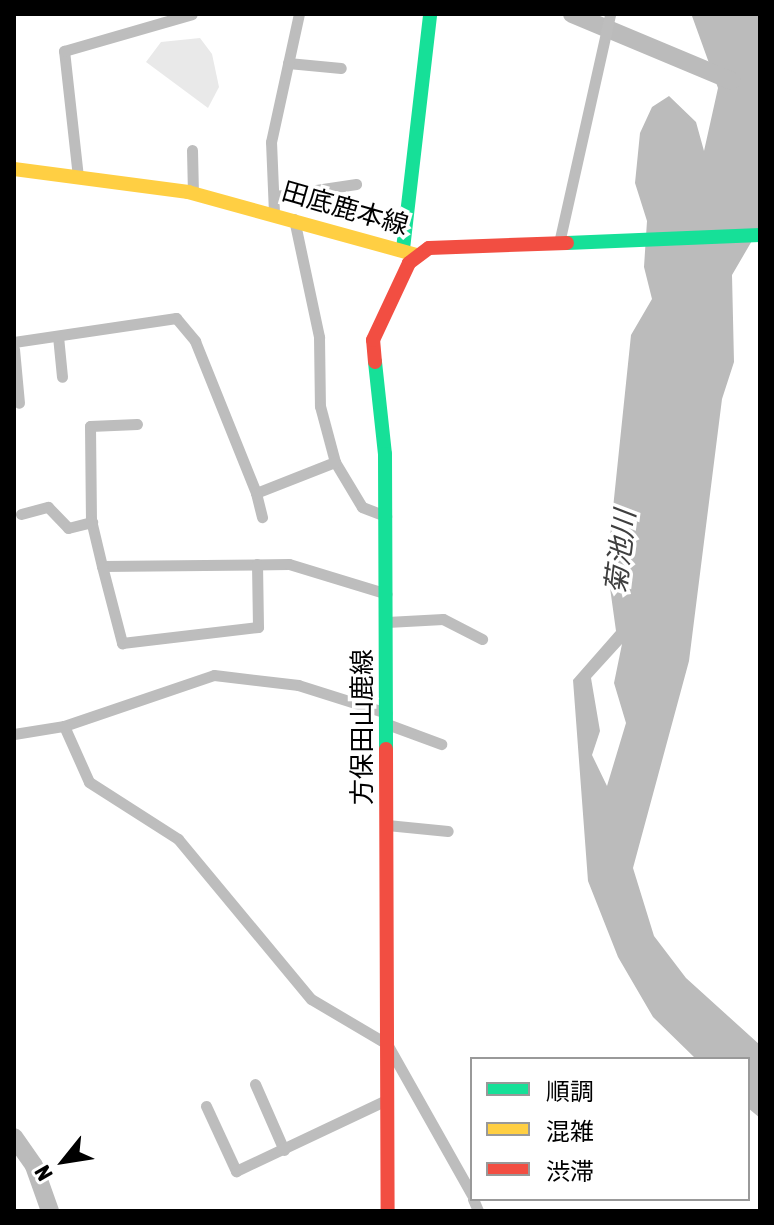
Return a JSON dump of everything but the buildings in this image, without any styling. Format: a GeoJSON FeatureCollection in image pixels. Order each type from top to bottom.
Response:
{"type":"FeatureCollection","features":[{"type":"Feature","properties":{"kind":"main road","name":"方保田山鹿線"},"geometry":{"type":"LineString","coordinates":[[388,1211],[386,516],[371,351],[409,252],[430,14]]}},
{"type":"Feature","properties":{"kind":"main road","name":"田底鹿本線"},"geometry":{"type":"LineString","coordinates":[[14,169],[193,193],[409,252],[443,245],[760,235]]}},
{"type":"Feature","properties":{"kind":"street"},"geometry":{"type":"LineString","coordinates":[[78,177],[64,51],[192,14]]}},
{"type":"Feature","properties":{"kind":"street"},"geometry":{"type":"LineString","coordinates":[[274,213],[276,196],[271,142],[299,14]]}},
{"type":"Feature","properties":{"kind":"street"},"geometry":{"type":"LineString","coordinates":[[559,243],[610,14]]}},
{"type":"Feature","properties":{"kind":"street"},"geometry":{"type":"LineString","coordinates":[[288,63],[341,68]]}},
{"type":"Feature","properties":{"kind":"street"},"geometry":{"type":"LineString","coordinates":[[192,150],[193,193]]}},
{"type":"Feature","properties":{"kind":"street"},"geometry":{"type":"LineString","coordinates":[[276,196],[356,184]]}},
{"type":"Feature","properties":{"kind":"street"},"geometry":{"type":"LineString","coordinates":[[294,219],[319,337],[320,406],[335,462],[362,507],[386,516]]}},
{"type":"Feature","properties":{"kind":"street"},"geometry":{"type":"LineString","coordinates":[[14,342],[176,318],[186,325],[256,493],[262,517]]}},
{"type":"Feature","properties":{"kind":"street"},"geometry":{"type":"LineString","coordinates":[[58,336],[62,377]]}},
{"type":"Feature","properties":{"kind":"street"},"geometry":{"type":"LineString","coordinates":[[14,349],[19,403]]}},
{"type":"Feature","properties":{"kind":"street"},"geometry":{"type":"LineString","coordinates":[[137,424],[90,426],[92,522],[122,643],[258,627],[257,564]]}},
{"type":"Feature","properties":{"kind":"street"},"geometry":{"type":"LineString","coordinates":[[256,493],[335,462]]}},
{"type":"Feature","properties":{"kind":"street"},"geometry":{"type":"LineString","coordinates":[[21,514],[48,507],[68,528],[92,522]]}},
{"type":"Feature","properties":{"kind":"street"},"geometry":{"type":"LineString","coordinates":[[102,566],[289,564],[387,594]]}},
{"type":"Feature","properties":{"kind":"street"},"geometry":{"type":"LineString","coordinates":[[387,622],[443,619],[482,639]]}},
{"type":"Feature","properties":{"kind":"street"},"geometry":{"type":"LineString","coordinates":[[14,734],[64,726],[214,675],[298,685],[387,719],[441,744]]}},
{"type":"Feature","properties":{"kind":"street"},"geometry":{"type":"LineString","coordinates":[[64,726],[89,782],[178,839],[311,999],[387,1044],[470,1192]]}},
{"type":"Feature","properties":{"kind":"street"},"geometry":{"type":"LineString","coordinates":[[387,825],[448,831]]}},
{"type":"Feature","properties":{"kind":"street"},"geometry":{"type":"LineString","coordinates":[[255,1084],[284,1150]]}},
{"type":"Feature","properties":{"kind":"street"},"geometry":{"type":"LineString","coordinates":[[206,1106],[236,1171],[388,1099]]}},
{"type":"Feature","properties":{"kind":"shaded area"},"geometry":{"type":"Polygon","coordinates":[[[200,38],[212,54],[219,87],[208,108],[146,62],[161,42],[200,38]]]}},
{"type":"Feature","properties":{"kind":"water","name":"菊池川"},"geometry":{"type":"Polygon","coordinates":[[[760,14],[760,227],[732,275],[734,362],[722,399],[689,661],[633,868],[654,936],[686,978],[760,1045],[760,1118],[750,1110],[750,1057],[694,1057],[653,1017],[618,957],[588,881],[573,680],[616,631],[607,566],[631,335],[652,299],[644,267],[647,221],[635,183],[640,133],[652,107],[669,96],[696,122],[704,151],[718,88],[692,16],[760,14]],[[622,644],[591,678],[600,731],[592,755],[607,786],[626,723],[614,683],[622,644]]]}},
{"type":"Feature","properties":{"kind":"waterway"},"geometry":{"type":"LineString","coordinates":[[572,14],[732,81]]}},
{"type":"Feature","properties":{"kind":"waterway"},"geometry":{"type":"LineString","coordinates":[[14,1137],[34,1166],[50,1211]]}},
{"type":"Feature","properties":{"kind":"traffic: fast"},"geometry":{"type":"LineString","coordinates":[[403,249],[430,14]]}},
{"type":"Feature","properties":{"kind":"traffic: fast"},"geometry":{"type":"LineString","coordinates":[[567,243],[760,235]]}},
{"type":"Feature","properties":{"kind":"traffic: fast"},"geometry":{"type":"LineString","coordinates":[[375,362],[385,454],[386,749]]}},
{"type":"Feature","properties":{"kind":"traffic: slow"},"geometry":{"type":"LineString","coordinates":[[14,169],[188,192],[416,255]]}},
{"type":"Feature","properties":{"kind":"traffic: jam"},"geometry":{"type":"LineString","coordinates":[[375,362],[373,340],[409,263],[429,248],[567,243]]}},
{"type":"Feature","properties":{"kind":"traffic: jam"},"geometry":{"type":"LineString","coordinates":[[386,749],[388,1211]]}}]}
